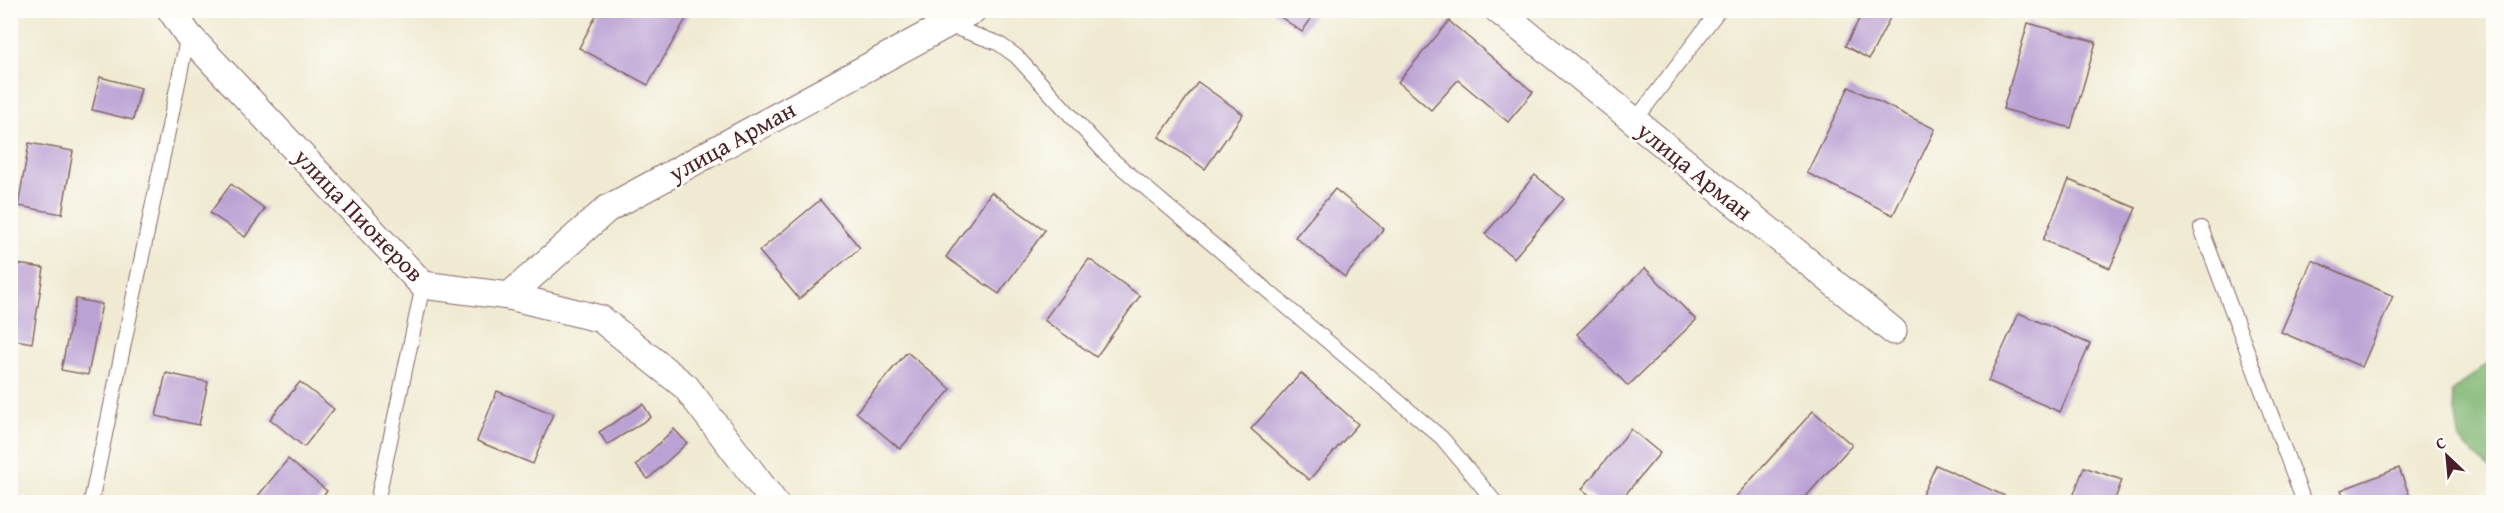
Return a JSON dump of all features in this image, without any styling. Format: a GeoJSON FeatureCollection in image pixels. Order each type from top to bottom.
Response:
{"type":"FeatureCollection","features":[{"type":"Feature","properties":{"kind":"street","name":"улица Пионеров"},"geometry":{"type":"LineString","coordinates":[[171,10],[188,35],[423,285],[510,296],[601,319],[686,387],[774,502]]}},
{"type":"Feature","properties":{"kind":"street","name":"улица Арман"},"geometry":{"type":"LineString","coordinates":[[510,296],[607,209],[973,10]]}},
{"type":"Feature","properties":{"kind":"street","name":"улица Арман"},"geometry":{"type":"LineString","coordinates":[[1498,10],[1893,331]]}},
{"type":"Feature","properties":{"kind":"lane"},"geometry":{"type":"LineString","coordinates":[[1634,122],[1719,10]]}},
{"type":"Feature","properties":{"kind":"lane"},"geometry":{"type":"LineString","coordinates":[[945,24],[998,43],[1016,56],[1108,156],[1442,438],[1495,502]]}},
{"type":"Feature","properties":{"kind":"lane"},"geometry":{"type":"LineString","coordinates":[[91,502],[188,35]]}},
{"type":"Feature","properties":{"kind":"lane"},"geometry":{"type":"LineString","coordinates":[[2200,228],[2304,502]]}},
{"type":"Feature","properties":{"kind":"lane"},"geometry":{"type":"LineString","coordinates":[[377,502],[423,285]]}},
{"type":"Feature","properties":{"kind":"green space"},"geometry":{"type":"Polygon","coordinates":[[[2493,359],[2493,472],[2460,441],[2452,392],[2493,359]]]}},
{"type":"Feature","properties":{"kind":"building"},"geometry":{"type":"Polygon","coordinates":[[[599,10],[691,10],[648,85],[579,48],[599,10]]]}},
{"type":"Feature","properties":{"kind":"building"},"geometry":{"type":"Polygon","coordinates":[[[1271,10],[1317,10],[1302,32],[1271,10]]]}},
{"type":"Feature","properties":{"kind":"building"},"geometry":{"type":"Polygon","coordinates":[[[1864,10],[1894,10],[1869,59],[1845,46],[1864,10]]]}},
{"type":"Feature","properties":{"kind":"building"},"geometry":{"type":"Polygon","coordinates":[[[1449,21],[1533,92],[1508,122],[1458,80],[1431,110],[1398,82],[1449,21]]]}},
{"type":"Feature","properties":{"kind":"building"},"geometry":{"type":"Polygon","coordinates":[[[2028,23],[2096,42],[2071,128],[2003,109],[2028,23]]]}},
{"type":"Feature","properties":{"kind":"building"},"geometry":{"type":"Polygon","coordinates":[[[100,77],[141,88],[133,120],[92,110],[100,77]]]}},
{"type":"Feature","properties":{"kind":"building"},"geometry":{"type":"Polygon","coordinates":[[[1198,82],[1243,114],[1205,169],[1159,137],[1198,82]]]}},
{"type":"Feature","properties":{"kind":"building"},"geometry":{"type":"Polygon","coordinates":[[[1849,87],[1935,129],[1893,215],[1807,173],[1849,87]]]}},
{"type":"Feature","properties":{"kind":"building"},"geometry":{"type":"Polygon","coordinates":[[[29,143],[73,151],[62,214],[18,206],[29,143]]]}},
{"type":"Feature","properties":{"kind":"building"},"geometry":{"type":"Polygon","coordinates":[[[1535,175],[1564,199],[1514,258],[1485,234],[1535,175]]]}},
{"type":"Feature","properties":{"kind":"building"},"geometry":{"type":"Polygon","coordinates":[[[2069,180],[2136,208],[2110,268],[2043,240],[2069,180]]]}},
{"type":"Feature","properties":{"kind":"building"},"geometry":{"type":"Polygon","coordinates":[[[231,184],[265,209],[245,237],[210,213],[231,184]]]}},
{"type":"Feature","properties":{"kind":"building"},"geometry":{"type":"Polygon","coordinates":[[[1335,189],[1384,229],[1345,277],[1295,237],[1335,189]]]}},
{"type":"Feature","properties":{"kind":"building"},"geometry":{"type":"Polygon","coordinates":[[[991,192],[1045,230],[999,294],[946,257],[991,192]]]}},
{"type":"Feature","properties":{"kind":"building"},"geometry":{"type":"Polygon","coordinates":[[[820,200],[860,248],[799,299],[759,251],[820,200]]]}},
{"type":"Feature","properties":{"kind":"building"},"geometry":{"type":"Polygon","coordinates":[[[1089,259],[1140,296],[1096,357],[1044,320],[1089,259]]]}},
{"type":"Feature","properties":{"kind":"building"},"geometry":{"type":"Polygon","coordinates":[[[2312,260],[2393,296],[2362,367],[2281,332],[2312,260]]]}},
{"type":"Feature","properties":{"kind":"building"},"geometry":{"type":"Polygon","coordinates":[[[10,263],[44,268],[32,343],[10,339],[10,263]]]}},
{"type":"Feature","properties":{"kind":"building"},"geometry":{"type":"Polygon","coordinates":[[[1645,268],[1696,320],[1628,386],[1577,334],[1645,268]]]}},
{"type":"Feature","properties":{"kind":"building"},"geometry":{"type":"Polygon","coordinates":[[[76,299],[102,304],[88,375],[61,370],[76,299]]]}},
{"type":"Feature","properties":{"kind":"building"},"geometry":{"type":"Polygon","coordinates":[[[2019,313],[2090,344],[2060,412],[1988,381],[2019,313]]]}},
{"type":"Feature","properties":{"kind":"building"},"geometry":{"type":"Polygon","coordinates":[[[907,352],[951,389],[900,449],[856,412],[907,352]]]}},
{"type":"Feature","properties":{"kind":"building"},"geometry":{"type":"Polygon","coordinates":[[[166,373],[208,382],[199,425],[156,416],[166,373]]]}},
{"type":"Feature","properties":{"kind":"building"},"geometry":{"type":"Polygon","coordinates":[[[1301,373],[1358,424],[1309,480],[1251,429],[1301,373]]]}},
{"type":"Feature","properties":{"kind":"building"},"geometry":{"type":"Polygon","coordinates":[[[300,382],[334,409],[304,447],[270,419],[300,382]]]}},
{"type":"Feature","properties":{"kind":"building"},"geometry":{"type":"Polygon","coordinates":[[[497,391],[553,414],[533,464],[477,441],[497,391]]]}},
{"type":"Feature","properties":{"kind":"building"},"geometry":{"type":"Polygon","coordinates":[[[643,404],[651,417],[607,445],[599,432],[643,404]]]}},
{"type":"Feature","properties":{"kind":"building"},"geometry":{"type":"Polygon","coordinates":[[[1813,411],[1852,445],[1801,502],[1731,502],[1813,411]]]}},
{"type":"Feature","properties":{"kind":"building"},"geometry":{"type":"Polygon","coordinates":[[[674,429],[687,443],[648,479],[636,465],[674,429]]]}},
{"type":"Feature","properties":{"kind":"building"},"geometry":{"type":"Polygon","coordinates":[[[1631,429],[1660,453],[1619,502],[1598,502],[1582,489],[1631,429]]]}},
{"type":"Feature","properties":{"kind":"building"},"geometry":{"type":"Polygon","coordinates":[[[288,459],[327,491],[317,502],[253,502],[288,459]]]}},
{"type":"Feature","properties":{"kind":"building"},"geometry":{"type":"Polygon","coordinates":[[[1936,465],[2014,500],[2013,502],[1919,502],[1936,465]]]}},
{"type":"Feature","properties":{"kind":"building"},"geometry":{"type":"Polygon","coordinates":[[[2084,467],[2122,480],[2114,502],[2071,502],[2084,467]]]}},
{"type":"Feature","properties":{"kind":"building"},"geometry":{"type":"Polygon","coordinates":[[[2399,468],[2412,502],[2346,502],[2341,490],[2399,468]]]}}]}
